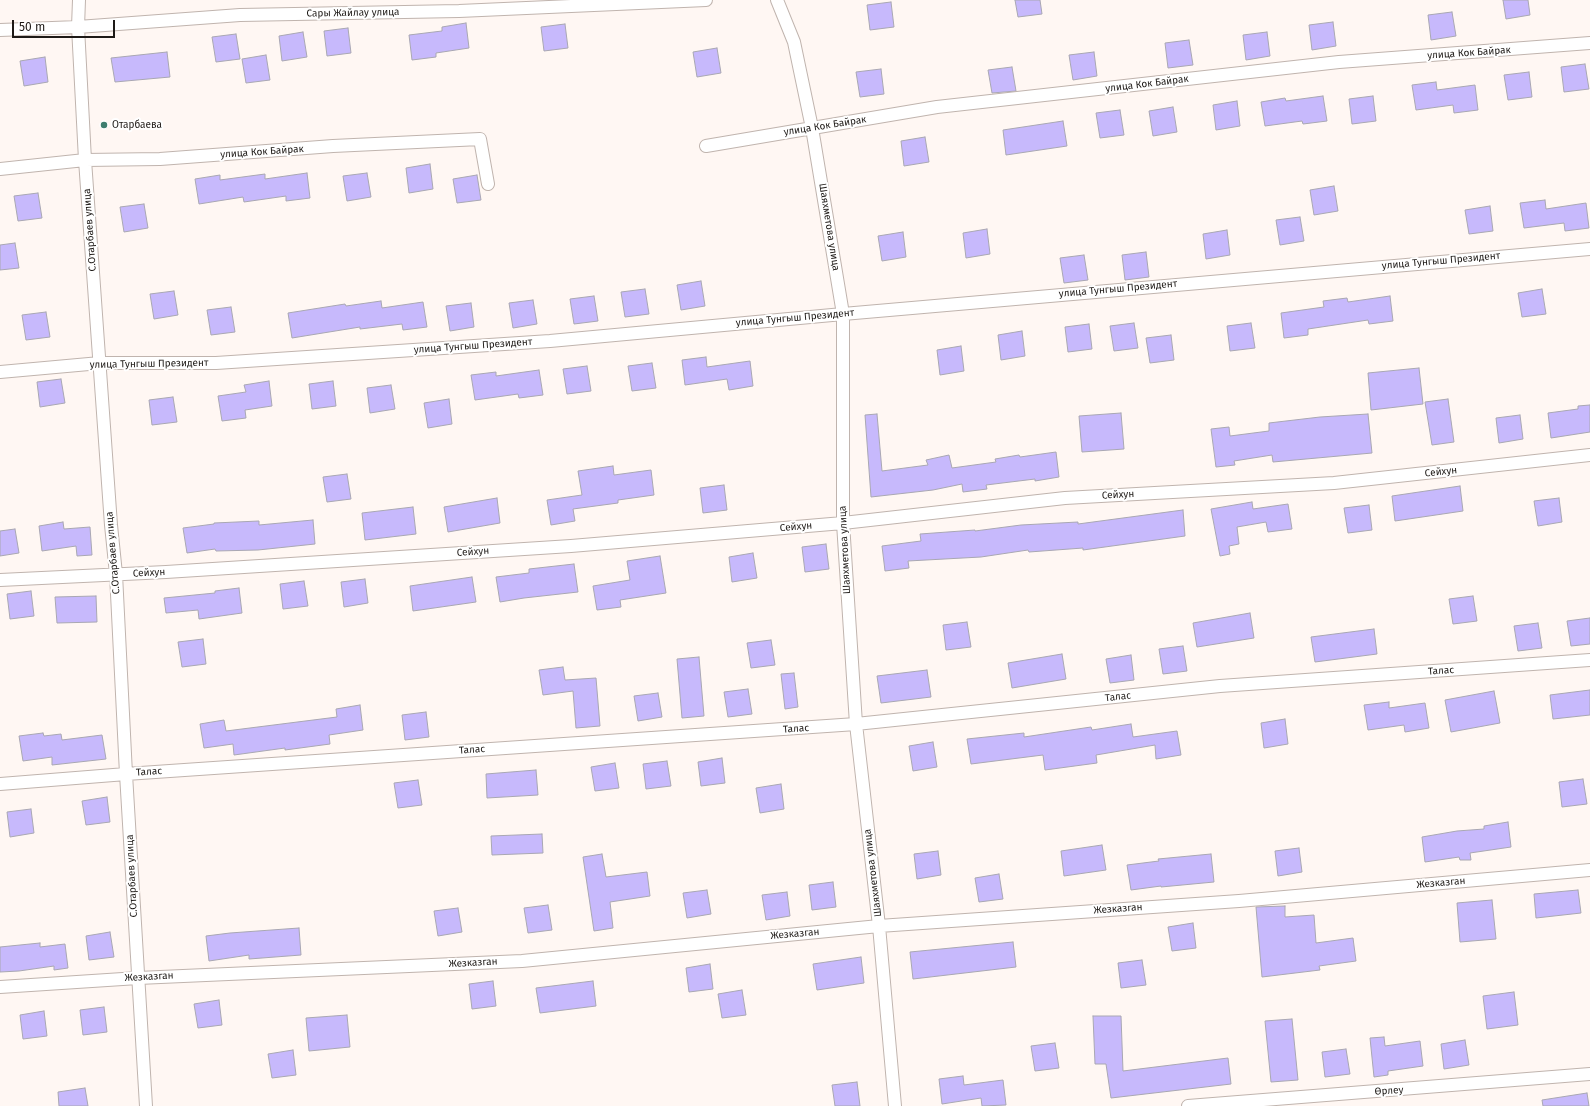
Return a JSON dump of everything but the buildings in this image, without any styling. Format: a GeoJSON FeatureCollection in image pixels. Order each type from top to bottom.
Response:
{"type":"FeatureCollection","features":[{"type":"Feature","properties":{"kind":"street","name":"С.Отарбаев улица"},"geometry":{"type":"LineString","coordinates":[[78,0],[85,160],[111,525],[116,574],[126,774],[146,1106]]}},
{"type":"Feature","properties":{"kind":"street","name":"Сары Жайлау улица"},"geometry":{"type":"LineString","coordinates":[[0,30],[78,27],[240,16],[459,11],[706,0]]}},
{"type":"Feature","properties":{"kind":"street","name":"Шаяхметова улица"},"geometry":{"type":"LineString","coordinates":[[776,0],[794,42],[812,128],[843,314],[843,523],[856,724],[879,926],[895,1106]]}},
{"type":"Feature","properties":{"kind":"street","name":"улица Кок Байрак"},"geometry":{"type":"LineString","coordinates":[[706,146],[937,107],[1339,62],[1590,43]]}},
{"type":"Feature","properties":{"kind":"street","name":"улица Кок Байрак"},"geometry":{"type":"LineString","coordinates":[[0,169],[85,160],[160,159],[333,146],[480,139],[488,184]]}},
{"type":"Feature","properties":{"kind":"street","name":"улица Тунгыш Президент"},"geometry":{"type":"LineString","coordinates":[[0,372],[100,363],[216,363],[550,341],[1590,249]]}},
{"type":"Feature","properties":{"kind":"street","name":"Сейхун"},"geometry":{"type":"LineString","coordinates":[[0,580],[571,546],[843,523],[1065,498],[1334,484],[1590,455]]}},
{"type":"Feature","properties":{"kind":"street","name":"Талас"},"geometry":{"type":"LineString","coordinates":[[0,784],[856,724],[1220,686],[1590,660]]}},
{"type":"Feature","properties":{"kind":"street","name":"Жезказган"},"geometry":{"type":"LineString","coordinates":[[0,987],[138,978],[522,961],[879,926],[1239,901],[1590,870]]}},
{"type":"Feature","properties":{"kind":"street","name":"Өрлеу"},"geometry":{"type":"LineString","coordinates":[[1188,1106],[1437,1088],[1590,1074]]}},
{"type":"Feature","properties":{"kind":"place","name":"Отарбаева"},"geometry":{"type":"Point","coordinates":[104,125]}}]}
